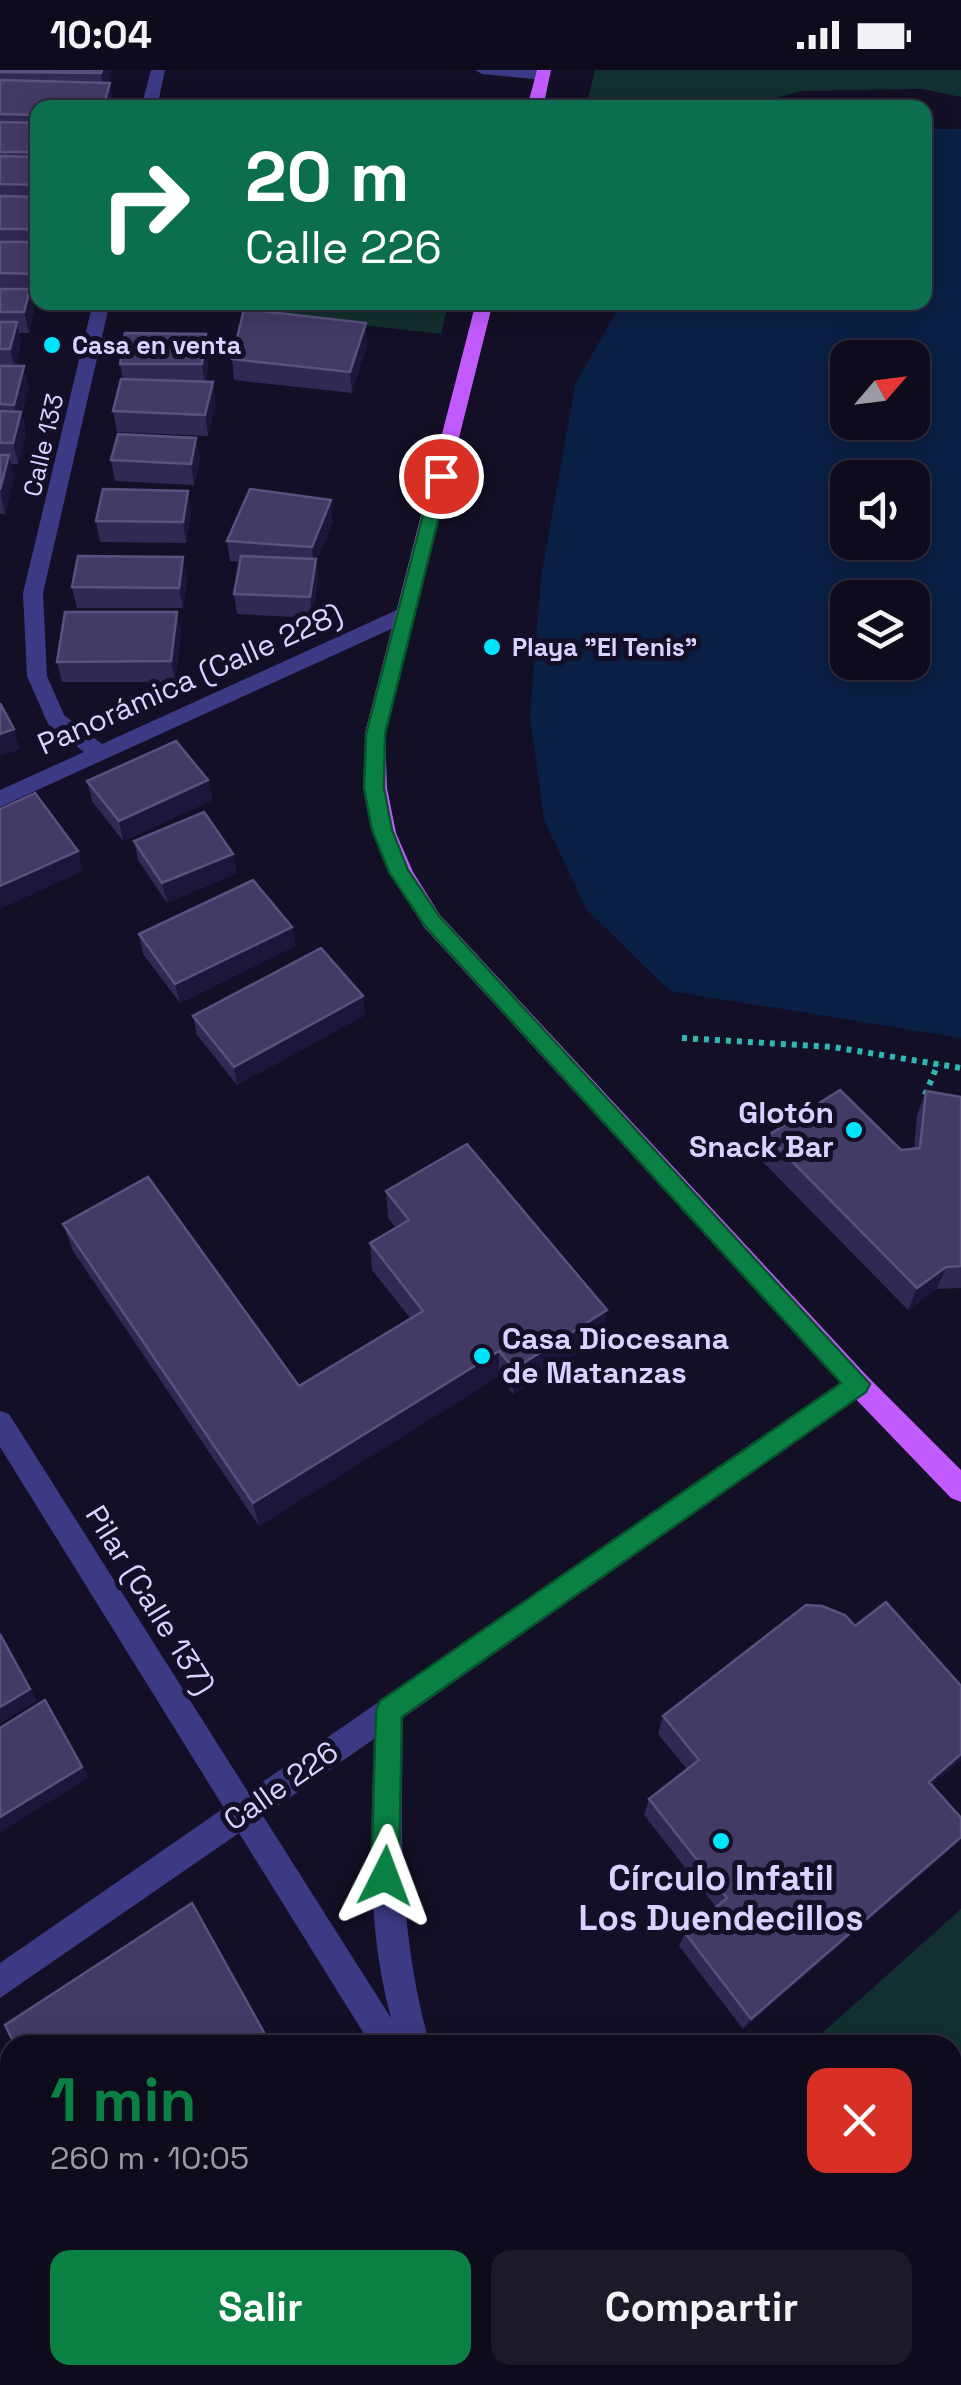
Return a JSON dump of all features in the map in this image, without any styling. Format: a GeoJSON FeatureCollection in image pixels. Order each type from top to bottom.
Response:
{"type":"FeatureCollection","features":[{"type":"Feature","properties":{"kind":"main road"},"geometry":{"type":"LineString","coordinates":[[537,100],[544,73]]}},
{"type":"Feature","properties":{"kind":"main road"},"geometry":{"type":"LineString","coordinates":[[483,310],[375,734],[374,788],[382,830],[399,872],[432,921],[858,1384],[961,1489]]}},
{"type":"Feature","properties":{"kind":"street"},"geometry":{"type":"LineString","coordinates":[[151,100],[158,70]]}},
{"type":"Feature","properties":{"kind":"street"},"geometry":{"type":"LineString","coordinates":[[482,70],[544,73]]}},
{"type":"Feature","properties":{"kind":"street","name":"Calle 133"},"geometry":{"type":"LineString","coordinates":[[100,310],[33,593],[36,676],[55,719],[100,753]]}},
{"type":"Feature","properties":{"kind":"street","name":"Panorámica (Calle 228)"},"geometry":{"type":"LineString","coordinates":[[0,798],[406,614]]}},
{"type":"Feature","properties":{"kind":"street","name":"Calle 226"},"geometry":{"type":"LineString","coordinates":[[0,1982],[858,1384]]}},
{"type":"Feature","properties":{"kind":"street","name":"Pilar (Calle 137)"},"geometry":{"type":"LineString","coordinates":[[0,1423],[383,2035]]}},
{"type":"Feature","properties":{"kind":"street"},"geometry":{"type":"LineString","coordinates":[[389,1710],[385,1876],[397,1984],[411,2035]]}},
{"type":"Feature","properties":{"kind":"path"},"geometry":{"type":"LineString","coordinates":[[682,1038],[832,1046],[961,1068]]}},
{"type":"Feature","properties":{"kind":"path"},"geometry":{"type":"LineString","coordinates":[[925,1109],[924,1096],[938,1064]]}},
{"type":"Feature","properties":{"kind":"green space"},"geometry":{"type":"Polygon","coordinates":[[[595,70],[961,70],[961,97],[922,89],[801,91],[770,100],[588,99],[595,70]]]}},
{"type":"Feature","properties":{"kind":"green space"},"geometry":{"type":"Polygon","coordinates":[[[286,310],[446,310],[441,334],[285,316],[286,310]]]}},
{"type":"Feature","properties":{"kind":"green space"},"geometry":{"type":"Polygon","coordinates":[[[961,1909],[961,2035],[820,2035],[961,1909]]]}},
{"type":"Feature","properties":{"kind":"water"},"geometry":{"type":"Polygon","coordinates":[[[932,129],[961,129],[961,1038],[670,991],[587,910],[544,820],[530,716],[541,578],[575,385],[617,310],[932,310],[932,129]]]}},
{"type":"Feature","properties":{"kind":"building"},"geometry":{"type":"Polygon","coordinates":[[[0,70],[102,70],[101,73],[0,70]]]}},
{"type":"Feature","properties":{"kind":"building"},"geometry":{"type":"Polygon","coordinates":[[[0,80],[110,83],[105,100],[30,100],[30,115],[0,114],[0,80]]]}},
{"type":"Feature","properties":{"kind":"building"},"geometry":{"type":"Polygon","coordinates":[[[0,122],[30,123],[30,152],[0,152],[0,122]]]}},
{"type":"Feature","properties":{"kind":"building"},"geometry":{"type":"Polygon","coordinates":[[[0,156],[30,157],[30,185],[0,184],[0,156]]]}},
{"type":"Feature","properties":{"kind":"building"},"geometry":{"type":"Polygon","coordinates":[[[0,196],[30,197],[30,229],[0,229],[0,196]]]}},
{"type":"Feature","properties":{"kind":"building"},"geometry":{"type":"Polygon","coordinates":[[[0,242],[30,242],[30,274],[0,273],[0,242]]]}},
{"type":"Feature","properties":{"kind":"building"},"geometry":{"type":"Polygon","coordinates":[[[0,289],[30,289],[24,312],[0,312],[0,289]]]}},
{"type":"Feature","properties":{"kind":"building"},"geometry":{"type":"Polygon","coordinates":[[[244,310],[366,323],[350,372],[232,359],[244,310]]]}},
{"type":"Feature","properties":{"kind":"building"},"geometry":{"type":"Polygon","coordinates":[[[0,322],[17,322],[10,349],[0,349],[0,322]]]}},
{"type":"Feature","properties":{"kind":"building"},"geometry":{"type":"Polygon","coordinates":[[[125,333],[206,334],[202,364],[120,364],[125,333]]]}},
{"type":"Feature","properties":{"kind":"building"},"geometry":{"type":"Polygon","coordinates":[[[0,366],[24,366],[14,405],[0,404],[0,366]]]}},
{"type":"Feature","properties":{"kind":"building"},"geometry":{"type":"Polygon","coordinates":[[[121,379],[213,382],[205,415],[113,411],[121,379]]]}},
{"type":"Feature","properties":{"kind":"building"},"geometry":{"type":"Polygon","coordinates":[[[0,411],[21,412],[13,443],[0,443],[0,411]]]}},
{"type":"Feature","properties":{"kind":"building"},"geometry":{"type":"Polygon","coordinates":[[[118,434],[196,438],[191,464],[111,460],[118,434]]]}},
{"type":"Feature","properties":{"kind":"building"},"geometry":{"type":"Polygon","coordinates":[[[0,455],[9,455],[0,490],[0,455]]]}},
{"type":"Feature","properties":{"kind":"building"},"geometry":{"type":"Polygon","coordinates":[[[103,489],[188,491],[183,522],[96,521],[103,489]]]}},
{"type":"Feature","properties":{"kind":"building"},"geometry":{"type":"Polygon","coordinates":[[[250,489],[331,500],[312,547],[227,541],[250,489]]]}},
{"type":"Feature","properties":{"kind":"building"},"geometry":{"type":"Polygon","coordinates":[[[78,556],[183,557],[179,588],[72,587],[78,556]]]}},
{"type":"Feature","properties":{"kind":"building"},"geometry":{"type":"Polygon","coordinates":[[[241,556],[316,559],[310,597],[234,594],[241,556]]]}},
{"type":"Feature","properties":{"kind":"building"},"geometry":{"type":"Polygon","coordinates":[[[65,612],[177,612],[171,661],[57,662],[65,612]]]}},
{"type":"Feature","properties":{"kind":"building"},"geometry":{"type":"Polygon","coordinates":[[[0,703],[14,729],[0,734],[0,703]]]}},
{"type":"Feature","properties":{"kind":"building"},"geometry":{"type":"Polygon","coordinates":[[[176,741],[208,780],[119,821],[87,781],[176,741]]]}},
{"type":"Feature","properties":{"kind":"building"},"geometry":{"type":"Polygon","coordinates":[[[35,793],[78,851],[0,886],[0,809],[35,793]]]}},
{"type":"Feature","properties":{"kind":"building"},"geometry":{"type":"Polygon","coordinates":[[[204,812],[233,854],[162,883],[134,841],[204,812]]]}},
{"type":"Feature","properties":{"kind":"building"},"geometry":{"type":"Polygon","coordinates":[[[253,880],[292,927],[175,984],[139,934],[253,880]]]}},
{"type":"Feature","properties":{"kind":"building"},"geometry":{"type":"Polygon","coordinates":[[[321,948],[363,996],[234,1067],[193,1016],[321,948]]]}},
{"type":"Feature","properties":{"kind":"building"},"geometry":{"type":"Polygon","coordinates":[[[840,1090],[901,1150],[920,1148],[926,1091],[961,1097],[961,1266],[946,1267],[917,1288],[767,1136],[840,1090]]]}},
{"type":"Feature","properties":{"kind":"building","name":"Casa Diocesana de Matanzas"},"geometry":{"type":"Polygon","coordinates":[[[467,1144],[607,1310],[514,1369],[499,1351],[253,1503],[63,1224],[148,1177],[299,1386],[423,1311],[370,1243],[409,1220],[386,1191],[467,1144]]]}},
{"type":"Feature","properties":{"kind":"building"},"geometry":{"type":"Polygon","coordinates":[[[886,1602],[961,1686],[961,1754],[929,1782],[961,1818],[961,1837],[751,2019],[685,1933],[727,1898],[649,1799],[699,1760],[663,1716],[806,1605],[822,1606],[845,1615],[855,1626],[886,1602]]]}},
{"type":"Feature","properties":{"kind":"building"},"geometry":{"type":"Polygon","coordinates":[[[0,1634],[30,1689],[0,1707],[0,1634]]]}},
{"type":"Feature","properties":{"kind":"building"},"geometry":{"type":"Polygon","coordinates":[[[45,1700],[82,1767],[0,1817],[0,1728],[45,1700]]]}},
{"type":"Feature","properties":{"kind":"building"},"geometry":{"type":"Polygon","coordinates":[[[192,1903],[265,2035],[10,2035],[5,2025],[192,1903]]]}},
{"type":"Feature","properties":{"kind":"place","name":"Casa en venta"},"geometry":{"type":"Point","coordinates":[52,345]}},
{"type":"Feature","properties":{"kind":"place","name":"Playa \"El Tenis\""},"geometry":{"type":"Point","coordinates":[492,647]}},
{"type":"Feature","properties":{"kind":"place","name":"Glotón Snack Bar"},"geometry":{"type":"Point","coordinates":[854,1130]}},
{"type":"Feature","properties":{"kind":"place","name":"Casa Diocesana de Matanzas"},"geometry":{"type":"Point","coordinates":[482,1356]}},
{"type":"Feature","properties":{"kind":"place","name":"Círculo Infatil Los Duendecillos"},"geometry":{"type":"Point","coordinates":[721,1841]}},
{"type":"Feature","properties":{"kind":"route"},"geometry":{"type":"LineString","coordinates":[[385,1876],[389,1710],[858,1384],[432,921],[399,872],[382,830],[374,788],[375,734],[441,476]]}}]}
